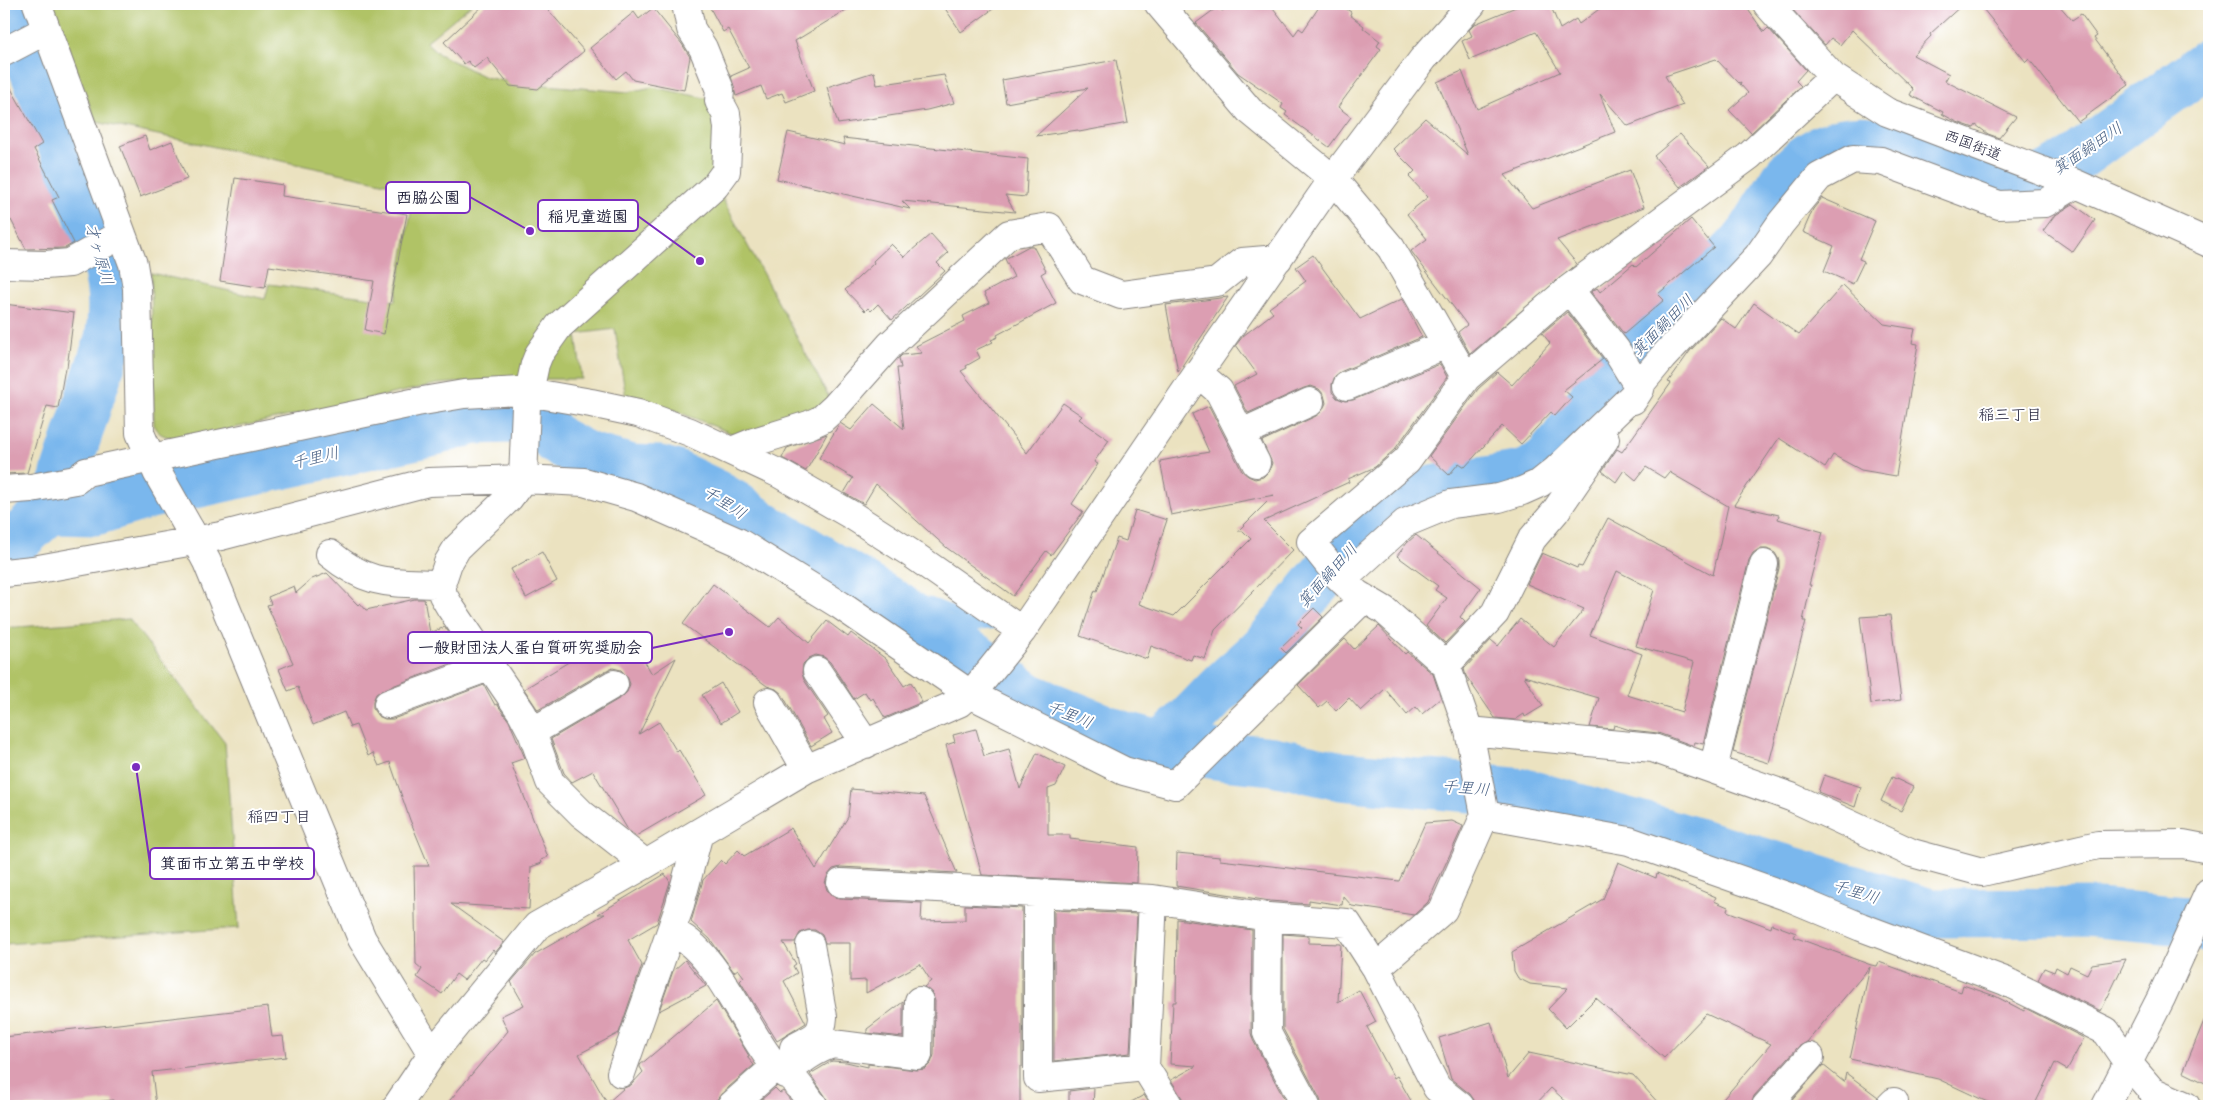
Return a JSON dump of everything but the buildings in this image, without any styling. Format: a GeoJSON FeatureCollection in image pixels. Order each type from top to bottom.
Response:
{"type":"FeatureCollection","features":[{"type":"Feature","properties":{"kind":"street"},"geometry":{"type":"LineString","coordinates":[[36,4],[46,30],[107,242],[136,277],[140,433],[154,465],[207,562],[362,939],[432,1054]]}},
{"type":"Feature","properties":{"kind":"street"},"geometry":{"type":"LineString","coordinates":[[646,864],[582,814],[550,782],[532,732],[522,713],[443,595],[440,584],[448,563],[457,548],[509,498],[523,474],[527,400],[539,354],[558,326],[715,186],[726,171],[728,128],[726,114],[719,101],[720,90],[703,48],[691,28],[686,4]]}},
{"type":"Feature","properties":{"kind":"street"},"geometry":{"type":"LineString","coordinates":[[1158,4],[1249,110],[1333,179],[1391,248],[1466,378]]}},
{"type":"Feature","properties":{"kind":"street"},"geometry":{"type":"LineString","coordinates":[[397,1106],[432,1054],[537,926],[806,770],[959,703],[973,691],[1020,633],[1333,179],[1422,60],[1472,4]]}},
{"type":"Feature","properties":{"kind":"street","name":"西国街道"},"geometry":{"type":"LineString","coordinates":[[1767,4],[1834,77],[1887,112],[2075,184],[2209,243]]}},
{"type":"Feature","properties":{"kind":"street"},"geometry":{"type":"LineString","coordinates":[[4,52],[46,30]]}},
{"type":"Feature","properties":{"kind":"street"},"geometry":{"type":"LineString","coordinates":[[1376,968],[1444,910],[1485,814],[1469,731],[1446,665],[1384,610],[1364,598],[1340,578],[1311,542],[1407,460],[1466,378],[1569,289],[1749,156],[1834,77]]}},
{"type":"Feature","properties":{"kind":"street"},"geometry":{"type":"LineString","coordinates":[[1340,578],[1405,523],[1451,504],[1509,496],[1540,483],[1637,383],[1642,382],[1662,358],[1758,256],[1781,223],[1820,177],[1853,159],[1881,161],[1999,205],[2045,203],[2075,184]]}},
{"type":"Feature","properties":{"kind":"street"},"geometry":{"type":"LineString","coordinates":[[732,451],[822,419],[890,345],[1009,234],[1049,228],[1082,280],[1121,295],[1218,282],[1242,262],[1278,259]]}},
{"type":"Feature","properties":{"kind":"street"},"geometry":{"type":"LineString","coordinates":[[4,264],[45,265],[70,263],[107,242]]}},
{"type":"Feature","properties":{"kind":"street"},"geometry":{"type":"LineString","coordinates":[[1569,289],[1616,350],[1637,383]]}},
{"type":"Feature","properties":{"kind":"street"},"geometry":{"type":"LineString","coordinates":[[1347,386],[1446,344]]}},
{"type":"Feature","properties":{"kind":"street"},"geometry":{"type":"LineString","coordinates":[[1198,373],[1219,391],[1256,463]]}},
{"type":"Feature","properties":{"kind":"street"},"geometry":{"type":"LineString","coordinates":[[1446,665],[1496,613],[1532,539],[1555,512],[1637,383]]}},
{"type":"Feature","properties":{"kind":"street"},"geometry":{"type":"LineString","coordinates":[[4,490],[47,486],[76,480],[86,472],[154,465],[416,402],[464,394],[522,392],[527,400]]}},
{"type":"Feature","properties":{"kind":"street"},"geometry":{"type":"LineString","coordinates":[[527,400],[591,403],[638,414],[690,432],[732,451],[780,474],[853,516],[909,552],[1020,633]]}},
{"type":"Feature","properties":{"kind":"street"},"geometry":{"type":"LineString","coordinates":[[1242,433],[1310,402]]}},
{"type":"Feature","properties":{"kind":"street"},"geometry":{"type":"LineString","coordinates":[[4,573],[33,570],[193,535],[221,536],[428,482],[523,474],[584,482],[636,496],[738,542],[973,691],[1124,771],[1175,785],[1364,598]]}},
{"type":"Feature","properties":{"kind":"street"},"geometry":{"type":"LineString","coordinates":[[330,554],[358,574],[382,582],[440,584]]}},
{"type":"Feature","properties":{"kind":"street"},"geometry":{"type":"LineString","coordinates":[[1713,769],[1764,564]]}},
{"type":"Feature","properties":{"kind":"street"},"geometry":{"type":"LineString","coordinates":[[388,704],[491,666]]}},
{"type":"Feature","properties":{"kind":"street"},"geometry":{"type":"LineString","coordinates":[[818,671],[866,744]]}},
{"type":"Feature","properties":{"kind":"street"},"geometry":{"type":"LineString","coordinates":[[532,732],[614,684]]}},
{"type":"Feature","properties":{"kind":"street"},"geometry":{"type":"LineString","coordinates":[[768,702],[806,770]]}},
{"type":"Feature","properties":{"kind":"street"},"geometry":{"type":"LineString","coordinates":[[1469,731],[1653,748],[1791,797],[1912,853],[1982,872],[2098,845],[2183,844],[2209,849]]}},
{"type":"Feature","properties":{"kind":"street"},"geometry":{"type":"LineString","coordinates":[[1485,814],[1629,841],[1789,897],[2013,985],[2106,1031],[2128,1063],[2152,1091],[2186,1106]]}},
{"type":"Feature","properties":{"kind":"street"},"geometry":{"type":"LineString","coordinates":[[621,1073],[671,932],[691,868],[699,833]]}},
{"type":"Feature","properties":{"kind":"street"},"geometry":{"type":"LineString","coordinates":[[841,883],[1153,899],[1268,917],[1347,923],[1376,968],[1437,1088],[1460,1106]]}},
{"type":"Feature","properties":{"kind":"street"},"geometry":{"type":"LineString","coordinates":[[1038,892],[1038,1078],[1145,1067]]}},
{"type":"Feature","properties":{"kind":"street"},"geometry":{"type":"LineString","coordinates":[[2106,1106],[2160,998],[2209,892]]}},
{"type":"Feature","properties":{"kind":"street"},"geometry":{"type":"LineString","coordinates":[[1153,899],[1145,1067],[1169,1106]]}},
{"type":"Feature","properties":{"kind":"street"},"geometry":{"type":"LineString","coordinates":[[1268,917],[1267,1033],[1306,1106]]}},
{"type":"Feature","properties":{"kind":"street"},"geometry":{"type":"LineString","coordinates":[[671,932],[687,938],[728,991],[777,1067],[792,1079],[814,1106]]}},
{"type":"Feature","properties":{"kind":"street"},"geometry":{"type":"LineString","coordinates":[[731,1106],[820,1033],[823,1017],[810,946]]}},
{"type":"Feature","properties":{"kind":"street"},"geometry":{"type":"LineString","coordinates":[[777,1067],[799,1062],[825,1046],[833,1044],[918,1055],[919,1001]]}},
{"type":"Feature","properties":{"kind":"street"},"geometry":{"type":"LineString","coordinates":[[1766,1106],[1810,1057]]}},
{"type":"Feature","properties":{"kind":"green space"},"geometry":{"type":"Polygon","coordinates":[[[52,4],[472,4],[426,42],[439,54],[485,77],[510,82],[628,92],[652,87],[710,99],[717,114],[718,168],[522,378],[438,384],[192,437],[176,438],[165,436],[157,431],[154,426],[151,273],[265,299],[269,284],[395,301],[415,189],[96,122],[52,4]]]}},
{"type":"Feature","properties":{"kind":"green space"},"geometry":{"type":"Polygon","coordinates":[[[720,194],[830,399],[823,406],[738,436],[671,409],[669,412],[626,398],[615,329],[576,334],[582,379],[541,379],[564,334],[720,194]]]}},
{"type":"Feature","properties":{"kind":"green space"},"geometry":{"type":"Polygon","coordinates":[[[129,619],[225,743],[239,928],[4,944],[4,628],[129,619]]]}},
{"type":"Feature","properties":{"kind":"waterway","name":"才ヶ原川"},"geometry":{"type":"LineString","coordinates":[[9,4],[105,260],[111,289],[112,319],[109,339],[66,470],[56,510]]}},
{"type":"Feature","properties":{"kind":"waterway","name":"箕面鍋田川"},"geometry":{"type":"LineString","coordinates":[[1159,745],[1187,723],[1220,688],[1263,650],[1343,552],[1385,515],[1408,501],[1433,490],[1522,475],[1531,472],[1547,460],[1564,440],[1601,386],[1640,346],[1664,326],[1748,238],[1785,179],[1813,154],[1824,148],[1847,141],[1872,141],[1890,145],[1955,167],[1998,184],[2006,186],[2027,185],[2061,169],[2209,62]]}},
{"type":"Feature","properties":{"kind":"waterway","name":"千里川"},"geometry":{"type":"LineString","coordinates":[[4,540],[20,537],[45,514],[56,510],[95,511],[150,494],[439,430],[475,420],[516,419],[535,422],[543,426],[556,440],[588,457],[632,469],[660,470],[674,474],[710,491],[736,506],[766,528],[898,607],[936,635],[976,658],[1028,697],[1118,734],[1159,745],[1223,756],[1273,761],[1341,776],[1525,793],[1664,832],[1930,913],[2086,912],[2186,921],[2209,929]]}},
{"type":"Feature","properties":{"kind":"waterway"},"geometry":{"type":"LineString","coordinates":[[898,607],[911,599],[931,602],[947,608],[977,627],[994,625]]}},
{"type":"Feature","properties":{"kind":"waterway"},"geometry":{"type":"LineString","coordinates":[[926,651],[936,635]]}},
{"type":"Feature","properties":{"kind":"place","name":"西脇公園"},"geometry":{"type":"Point","coordinates":[530,231]}},
{"type":"Feature","properties":{"kind":"place","name":"稲児童遊園"},"geometry":{"type":"Point","coordinates":[700,261]}},
{"type":"Feature","properties":{"kind":"place","name":"一般財団法人蛋白質研究奨励会"},"geometry":{"type":"Point","coordinates":[729,632]}},
{"type":"Feature","properties":{"kind":"place","name":"箕面市立第五中学校"},"geometry":{"type":"Point","coordinates":[136,767]}},
{"type":"Feature","properties":{"kind":"district","name":"稲三丁目"},"geometry":{"type":"Point","coordinates":[2010,414]}},
{"type":"Feature","properties":{"kind":"district","name":"稲四丁目"},"geometry":{"type":"Point","coordinates":[279,816]}}]}
